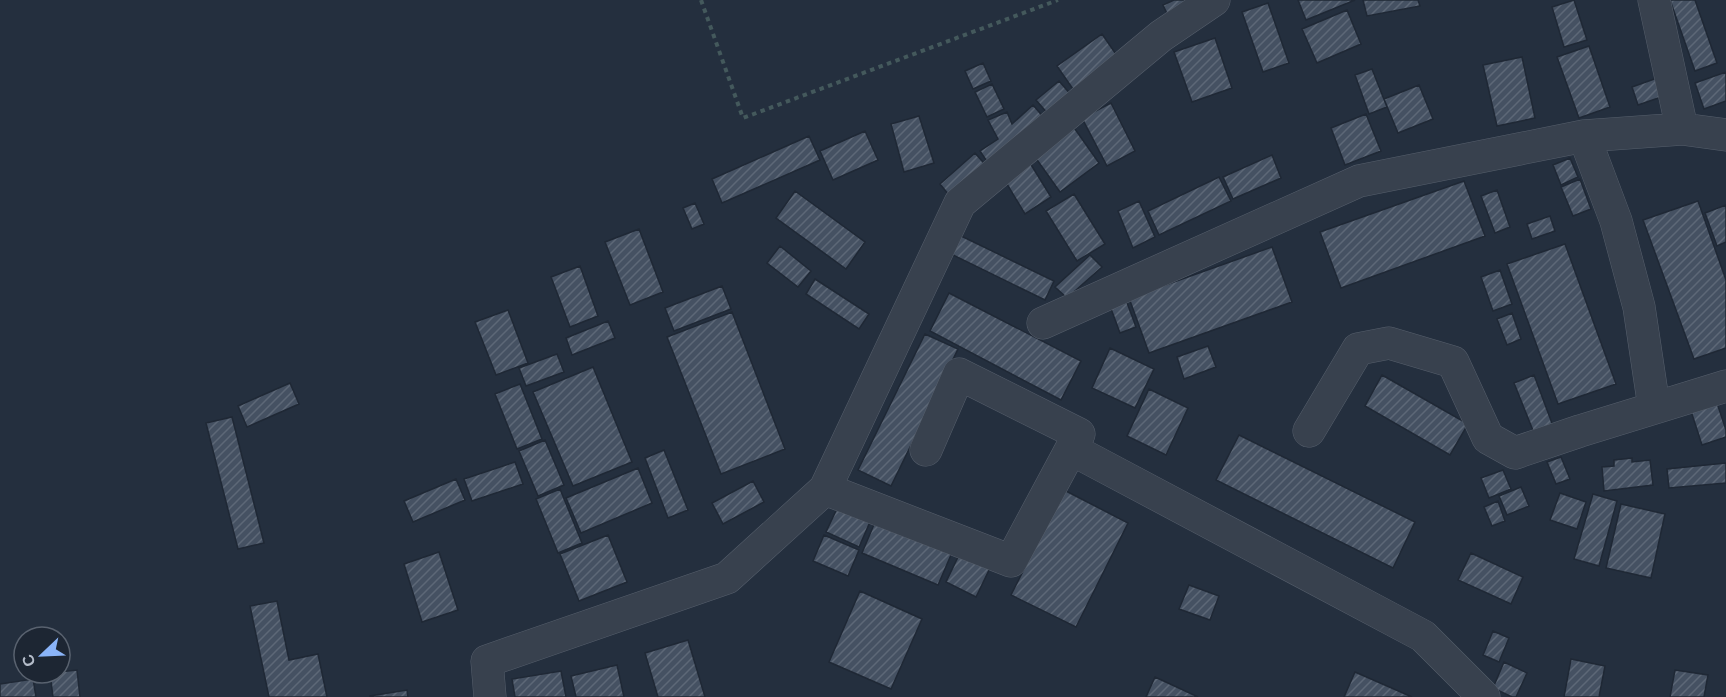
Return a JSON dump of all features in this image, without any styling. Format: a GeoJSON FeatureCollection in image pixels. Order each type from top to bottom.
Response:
{"type":"FeatureCollection","features":[{"type":"Feature","properties":{"kind":"street"},"geometry":{"type":"LineString","coordinates":[[490,697],[487,661],[727,578],[825,489],[960,203],[1161,36],[1214,0]]}},
{"type":"Feature","properties":{"kind":"street"},"geometry":{"type":"LineString","coordinates":[[1654,0],[1682,129]]}},
{"type":"Feature","properties":{"kind":"street"},"geometry":{"type":"LineString","coordinates":[[1043,323],[1359,181],[1584,136],[1682,129],[1726,135]]}},
{"type":"Feature","properties":{"kind":"street"},"geometry":{"type":"LineString","coordinates":[[1584,136],[1616,221],[1639,307],[1654,407]]}},
{"type":"Feature","properties":{"kind":"street"},"geometry":{"type":"LineString","coordinates":[[1309,431],[1358,349],[1389,343],[1453,362],[1488,438],[1515,453],[1726,386]]}},
{"type":"Feature","properties":{"kind":"street"},"geometry":{"type":"LineString","coordinates":[[825,489],[1011,561],[1079,434],[959,374],[926,450]]}},
{"type":"Feature","properties":{"kind":"street"},"geometry":{"type":"LineString","coordinates":[[1071,449],[1423,636],[1484,697]]}},
{"type":"Feature","properties":{"kind":"path"},"geometry":{"type":"LineString","coordinates":[[701,0],[743,118],[1058,0]]}},
{"type":"Feature","properties":{"kind":"building"},"geometry":{"type":"Polygon","coordinates":[[[1174,0],[1184,0],[1190,11],[1170,20],[1163,5],[1174,0]]]}},
{"type":"Feature","properties":{"kind":"building"},"geometry":{"type":"Polygon","coordinates":[[[1298,0],[1355,0],[1306,20],[1298,0]]]}},
{"type":"Feature","properties":{"kind":"building"},"geometry":{"type":"Polygon","coordinates":[[[1363,0],[1418,0],[1420,6],[1367,16],[1363,0]]]}},
{"type":"Feature","properties":{"kind":"building"},"geometry":{"type":"Polygon","coordinates":[[[1574,0],[1587,40],[1564,47],[1552,7],[1574,0]]]}},
{"type":"Feature","properties":{"kind":"building"},"geometry":{"type":"Polygon","coordinates":[[[1670,0],[1695,0],[1717,63],[1695,71],[1670,0]]]}},
{"type":"Feature","properties":{"kind":"building"},"geometry":{"type":"Polygon","coordinates":[[[1268,3],[1289,63],[1263,72],[1242,12],[1268,3]]]}},
{"type":"Feature","properties":{"kind":"building"},"geometry":{"type":"Polygon","coordinates":[[[1347,10],[1361,44],[1317,63],[1302,29],[1347,10]]]}},
{"type":"Feature","properties":{"kind":"building"},"geometry":{"type":"Polygon","coordinates":[[[1102,34],[1120,60],[1075,92],[1057,66],[1102,34]]]}},
{"type":"Feature","properties":{"kind":"building"},"geometry":{"type":"Polygon","coordinates":[[[1215,38],[1232,88],[1192,102],[1174,52],[1215,38]]]}},
{"type":"Feature","properties":{"kind":"building"},"geometry":{"type":"Polygon","coordinates":[[[1589,46],[1610,107],[1579,118],[1557,57],[1589,46]]]}},
{"type":"Feature","properties":{"kind":"building"},"geometry":{"type":"Polygon","coordinates":[[[1522,57],[1535,118],[1497,126],[1483,65],[1522,57]]]}},
{"type":"Feature","properties":{"kind":"building"},"geometry":{"type":"Polygon","coordinates":[[[983,63],[991,81],[973,89],[965,71],[983,63]]]}},
{"type":"Feature","properties":{"kind":"building"},"geometry":{"type":"Polygon","coordinates":[[[1372,69],[1387,107],[1369,114],[1355,75],[1372,69]]]}},
{"type":"Feature","properties":{"kind":"building"},"geometry":{"type":"Polygon","coordinates":[[[1726,72],[1726,101],[1704,109],[1695,83],[1726,72]]]}},
{"type":"Feature","properties":{"kind":"building"},"geometry":{"type":"Polygon","coordinates":[[[1660,77],[1667,95],[1638,105],[1632,87],[1660,77]]]}},
{"type":"Feature","properties":{"kind":"building"},"geometry":{"type":"Polygon","coordinates":[[[1059,81],[1072,96],[1049,115],[1036,100],[1059,81]]]}},
{"type":"Feature","properties":{"kind":"building"},"geometry":{"type":"Polygon","coordinates":[[[992,84],[1004,109],[987,117],[975,92],[992,84]]]}},
{"type":"Feature","properties":{"kind":"building"},"geometry":{"type":"Polygon","coordinates":[[[1419,85],[1433,119],[1398,133],[1384,99],[1419,85]]]}},
{"type":"Feature","properties":{"kind":"building"},"geometry":{"type":"Polygon","coordinates":[[[1111,103],[1135,151],[1107,166],[1082,118],[1111,103]]]}},
{"type":"Feature","properties":{"kind":"building"},"geometry":{"type":"Polygon","coordinates":[[[1033,105],[1045,119],[990,166],[980,151],[998,139],[988,120],[1007,112],[1012,124],[1033,105]]]}},
{"type":"Feature","properties":{"kind":"building"},"geometry":{"type":"Polygon","coordinates":[[[1366,114],[1381,151],[1345,165],[1331,128],[1366,114]]]}},
{"type":"Feature","properties":{"kind":"building"},"geometry":{"type":"Polygon","coordinates":[[[919,116],[934,163],[904,172],[891,124],[919,116]]]}},
{"type":"Feature","properties":{"kind":"building"},"geometry":{"type":"Polygon","coordinates":[[[1070,122],[1099,163],[1060,192],[1030,150],[1070,122]]]}},
{"type":"Feature","properties":{"kind":"building"},"geometry":{"type":"Polygon","coordinates":[[[865,131],[878,160],[833,180],[820,151],[865,131]]]}},
{"type":"Feature","properties":{"kind":"building"},"geometry":{"type":"Polygon","coordinates":[[[809,136],[820,160],[722,203],[712,179],[809,136]]]}},
{"type":"Feature","properties":{"kind":"building"},"geometry":{"type":"Polygon","coordinates":[[[975,153],[989,169],[953,200],[940,184],[975,153]]]}},
{"type":"Feature","properties":{"kind":"building"},"geometry":{"type":"Polygon","coordinates":[[[1272,155],[1281,178],[1233,199],[1223,177],[1272,155]]]}},
{"type":"Feature","properties":{"kind":"building"},"geometry":{"type":"Polygon","coordinates":[[[1570,158],[1578,177],[1561,185],[1553,165],[1570,158]]]}},
{"type":"Feature","properties":{"kind":"building"},"geometry":{"type":"Polygon","coordinates":[[[1030,163],[1051,197],[1025,214],[1004,179],[1030,163]]]}},
{"type":"Feature","properties":{"kind":"building"},"geometry":{"type":"Polygon","coordinates":[[[1219,177],[1231,201],[1159,235],[1148,211],[1219,177]]]}},
{"type":"Feature","properties":{"kind":"building"},"geometry":{"type":"Polygon","coordinates":[[[1580,179],[1591,209],[1573,216],[1561,187],[1580,179]]]}},
{"type":"Feature","properties":{"kind":"building"},"geometry":{"type":"Polygon","coordinates":[[[1464,181],[1485,236],[1341,288],[1320,232],[1464,181]]]}},
{"type":"Feature","properties":{"kind":"building"},"geometry":{"type":"Polygon","coordinates":[[[1497,190],[1510,227],[1495,233],[1481,196],[1497,190]]]}},
{"type":"Feature","properties":{"kind":"building"},"geometry":{"type":"Polygon","coordinates":[[[795,191],[865,242],[846,269],[776,218],[795,191]]]}},
{"type":"Feature","properties":{"kind":"building"},"geometry":{"type":"Polygon","coordinates":[[[1074,194],[1105,244],[1077,261],[1046,211],[1074,194]]]}},
{"type":"Feature","properties":{"kind":"building"},"geometry":{"type":"Polygon","coordinates":[[[1139,201],[1155,237],[1133,248],[1118,211],[1139,201]]]}},
{"type":"Feature","properties":{"kind":"building"},"geometry":{"type":"Polygon","coordinates":[[[1698,201],[1726,280],[1726,348],[1694,359],[1643,220],[1698,201]]]}},
{"type":"Feature","properties":{"kind":"building"},"geometry":{"type":"Polygon","coordinates":[[[695,203],[704,224],[692,229],[683,208],[695,203]]]}},
{"type":"Feature","properties":{"kind":"building"},"geometry":{"type":"Polygon","coordinates":[[[1726,205],[1726,242],[1717,246],[1705,213],[1726,205]]]}},
{"type":"Feature","properties":{"kind":"building"},"geometry":{"type":"Polygon","coordinates":[[[1550,216],[1555,231],[1532,239],[1527,224],[1550,216]]]}},
{"type":"Feature","properties":{"kind":"building"},"geometry":{"type":"Polygon","coordinates":[[[639,229],[663,292],[630,305],[605,242],[639,229]]]}},
{"type":"Feature","properties":{"kind":"building"},"geometry":{"type":"Polygon","coordinates":[[[957,234],[1054,281],[1045,300],[947,252],[957,234]]]}},
{"type":"Feature","properties":{"kind":"building"},"geometry":{"type":"Polygon","coordinates":[[[1565,244],[1616,384],[1558,404],[1507,264],[1565,244]]]}},
{"type":"Feature","properties":{"kind":"building"},"geometry":{"type":"Polygon","coordinates":[[[780,246],[811,271],[798,287],[767,263],[780,246]]]}},
{"type":"Feature","properties":{"kind":"building"},"geometry":{"type":"Polygon","coordinates":[[[1272,247],[1292,302],[1149,353],[1129,298],[1272,247]]]}},
{"type":"Feature","properties":{"kind":"building"},"geometry":{"type":"Polygon","coordinates":[[[1090,255],[1102,267],[1067,298],[1055,287],[1090,255]]]}},
{"type":"Feature","properties":{"kind":"building"},"geometry":{"type":"Polygon","coordinates":[[[580,266],[598,316],[570,327],[551,277],[580,266]]]}},
{"type":"Feature","properties":{"kind":"building"},"geometry":{"type":"Polygon","coordinates":[[[1500,270],[1512,304],[1493,311],[1481,277],[1500,270]]]}},
{"type":"Feature","properties":{"kind":"building"},"geometry":{"type":"Polygon","coordinates":[[[815,279],[869,314],[859,329],[806,294],[815,279]]]}},
{"type":"Feature","properties":{"kind":"building"},"geometry":{"type":"Polygon","coordinates":[[[722,286],[731,309],[674,331],[665,308],[722,286]]]}},
{"type":"Feature","properties":{"kind":"building"},"geometry":{"type":"Polygon","coordinates":[[[949,293],[1081,361],[1061,400],[930,331],[949,293]]]}},
{"type":"Feature","properties":{"kind":"building"},"geometry":{"type":"Polygon","coordinates":[[[1126,300],[1136,327],[1120,333],[1110,306],[1126,300]]]}},
{"type":"Feature","properties":{"kind":"building"},"geometry":{"type":"Polygon","coordinates":[[[508,310],[528,363],[496,375],[475,322],[508,310]]]}},
{"type":"Feature","properties":{"kind":"building"},"geometry":{"type":"Polygon","coordinates":[[[732,312],[785,449],[721,474],[667,337],[732,312]]]}},
{"type":"Feature","properties":{"kind":"building"},"geometry":{"type":"Polygon","coordinates":[[[1512,313],[1521,339],[1507,345],[1497,319],[1512,313]]]}},
{"type":"Feature","properties":{"kind":"building"},"geometry":{"type":"Polygon","coordinates":[[[608,321],[615,338],[572,355],[566,338],[608,321]]]}},
{"type":"Feature","properties":{"kind":"building"},"geometry":{"type":"Polygon","coordinates":[[[925,334],[958,349],[891,486],[858,470],[925,334]]]}},
{"type":"Feature","properties":{"kind":"building"},"geometry":{"type":"Polygon","coordinates":[[[1208,346],[1216,367],[1184,379],[1177,357],[1208,346]]]}},
{"type":"Feature","properties":{"kind":"building"},"geometry":{"type":"Polygon","coordinates":[[[1110,348],[1154,369],[1135,408],[1092,388],[1110,348]]]}},
{"type":"Feature","properties":{"kind":"building"},"geometry":{"type":"Polygon","coordinates":[[[557,354],[564,372],[526,386],[519,368],[557,354]]]}},
{"type":"Feature","properties":{"kind":"building"},"geometry":{"type":"Polygon","coordinates":[[[593,367],[632,462],[573,486],[533,392],[593,367]]]}},
{"type":"Feature","properties":{"kind":"building"},"geometry":{"type":"Polygon","coordinates":[[[1382,375],[1468,424],[1450,455],[1365,406],[1382,375]]]}},
{"type":"Feature","properties":{"kind":"building"},"geometry":{"type":"Polygon","coordinates":[[[1534,375],[1553,426],[1534,433],[1514,383],[1534,375]]]}},
{"type":"Feature","properties":{"kind":"building"},"geometry":{"type":"Polygon","coordinates":[[[290,383],[299,404],[247,427],[238,406],[290,383]]]}},
{"type":"Feature","properties":{"kind":"building"},"geometry":{"type":"Polygon","coordinates":[[[520,384],[542,439],[517,449],[495,394],[520,384]]]}},
{"type":"Feature","properties":{"kind":"building"},"geometry":{"type":"Polygon","coordinates":[[[1149,389],[1188,408],[1166,455],[1127,436],[1149,389]]]}},
{"type":"Feature","properties":{"kind":"building"},"geometry":{"type":"Polygon","coordinates":[[[1716,400],[1726,430],[1726,437],[1702,445],[1690,408],[1716,400]]]}},
{"type":"Feature","properties":{"kind":"building"},"geometry":{"type":"Polygon","coordinates":[[[232,417],[264,543],[238,549],[206,423],[232,417]]]}},
{"type":"Feature","properties":{"kind":"building"},"geometry":{"type":"Polygon","coordinates":[[[1239,435],[1415,522],[1393,568],[1216,480],[1239,435]]]}},
{"type":"Feature","properties":{"kind":"building"},"geometry":{"type":"Polygon","coordinates":[[[545,440],[564,485],[538,496],[519,451],[545,440]]]}},
{"type":"Feature","properties":{"kind":"building"},"geometry":{"type":"Polygon","coordinates":[[[664,450],[688,510],[668,518],[645,458],[664,450]]]}},
{"type":"Feature","properties":{"kind":"building"},"geometry":{"type":"Polygon","coordinates":[[[1561,457],[1570,479],[1556,484],[1547,462],[1561,457]]]}},
{"type":"Feature","properties":{"kind":"building"},"geometry":{"type":"Polygon","coordinates":[[[1632,458],[1632,462],[1650,460],[1653,485],[1604,491],[1602,467],[1614,466],[1614,460],[1632,458]]]}},
{"type":"Feature","properties":{"kind":"building"},"geometry":{"type":"Polygon","coordinates":[[[515,462],[523,484],[472,501],[464,479],[515,462]]]}},
{"type":"Feature","properties":{"kind":"building"},"geometry":{"type":"Polygon","coordinates":[[[1726,463],[1726,483],[1669,488],[1667,469],[1726,463]]]}},
{"type":"Feature","properties":{"kind":"building"},"geometry":{"type":"Polygon","coordinates":[[[638,468],[652,503],[581,533],[566,498],[638,468]]]}},
{"type":"Feature","properties":{"kind":"building"},"geometry":{"type":"Polygon","coordinates":[[[1503,470],[1511,489],[1489,498],[1481,478],[1503,470]]]}},
{"type":"Feature","properties":{"kind":"building"},"geometry":{"type":"Polygon","coordinates":[[[456,479],[465,500],[413,522],[404,501],[456,479]]]}},
{"type":"Feature","properties":{"kind":"building"},"geometry":{"type":"Polygon","coordinates":[[[753,481],[764,502],[723,524],[712,503],[753,481]]]}},
{"type":"Feature","properties":{"kind":"building"},"geometry":{"type":"Polygon","coordinates":[[[1521,487],[1529,506],[1507,515],[1499,496],[1521,487]]]}},
{"type":"Feature","properties":{"kind":"building"},"geometry":{"type":"Polygon","coordinates":[[[560,489],[582,543],[558,553],[536,499],[560,489]]]}},
{"type":"Feature","properties":{"kind":"building"},"geometry":{"type":"Polygon","coordinates":[[[1064,490],[1128,523],[1076,627],[1011,595],[1064,490]]]}},
{"type":"Feature","properties":{"kind":"building"},"geometry":{"type":"Polygon","coordinates":[[[1560,493],[1586,502],[1577,529],[1550,520],[1560,493]]]}},
{"type":"Feature","properties":{"kind":"building"},"geometry":{"type":"Polygon","coordinates":[[[1593,494],[1617,501],[1599,566],[1574,559],[1593,494]]]}},
{"type":"Feature","properties":{"kind":"building"},"geometry":{"type":"Polygon","coordinates":[[[841,500],[873,515],[859,547],[826,532],[841,500]]]}},
{"type":"Feature","properties":{"kind":"building"},"geometry":{"type":"Polygon","coordinates":[[[1498,501],[1505,521],[1492,526],[1484,507],[1498,501]]]}},
{"type":"Feature","properties":{"kind":"building"},"geometry":{"type":"Polygon","coordinates":[[[1621,504],[1665,514],[1651,578],[1606,568],[1621,504]]]}},
{"type":"Feature","properties":{"kind":"building"},"geometry":{"type":"Polygon","coordinates":[[[878,515],[954,548],[938,585],[862,553],[878,515]]]}},
{"type":"Feature","properties":{"kind":"building"},"geometry":{"type":"Polygon","coordinates":[[[608,535],[627,582],[579,601],[560,554],[608,535]]]}},
{"type":"Feature","properties":{"kind":"building"},"geometry":{"type":"Polygon","coordinates":[[[824,535],[859,550],[848,576],[813,561],[824,535]]]}},
{"type":"Feature","properties":{"kind":"building"},"geometry":{"type":"Polygon","coordinates":[[[439,552],[458,610],[422,622],[404,564],[439,552]]]}},
{"type":"Feature","properties":{"kind":"building"},"geometry":{"type":"Polygon","coordinates":[[[960,553],[990,568],[976,597],[946,582],[960,553]]]}},
{"type":"Feature","properties":{"kind":"building"},"geometry":{"type":"Polygon","coordinates":[[[1471,553],[1523,577],[1511,604],[1458,580],[1471,553]]]}},
{"type":"Feature","properties":{"kind":"building"},"geometry":{"type":"Polygon","coordinates":[[[1189,585],[1219,596],[1210,620],[1179,609],[1189,585]]]}},
{"type":"Feature","properties":{"kind":"building"},"geometry":{"type":"Polygon","coordinates":[[[860,591],[922,619],[891,689],[829,662],[860,591]]]}},
{"type":"Feature","properties":{"kind":"building"},"geometry":{"type":"Polygon","coordinates":[[[277,601],[289,660],[318,654],[327,697],[269,697],[250,606],[277,601]]]}},
{"type":"Feature","properties":{"kind":"building"},"geometry":{"type":"Polygon","coordinates":[[[1493,631],[1509,638],[1499,662],[1483,655],[1493,631]]]}},
{"type":"Feature","properties":{"kind":"building"},"geometry":{"type":"Polygon","coordinates":[[[688,640],[705,697],[658,697],[645,653],[688,640]]]}},
{"type":"Feature","properties":{"kind":"building"},"geometry":{"type":"Polygon","coordinates":[[[1571,659],[1605,666],[1599,697],[1564,697],[1571,659]]]}},
{"type":"Feature","properties":{"kind":"building"},"geometry":{"type":"Polygon","coordinates":[[[1504,662],[1527,673],[1516,697],[1493,688],[1504,662]]]}},
{"type":"Feature","properties":{"kind":"building"},"geometry":{"type":"Polygon","coordinates":[[[617,665],[624,697],[576,697],[571,676],[617,665]]]}},
{"type":"Feature","properties":{"kind":"building"},"geometry":{"type":"Polygon","coordinates":[[[77,670],[80,697],[53,697],[52,685],[72,685],[72,671],[77,670]]]}},
{"type":"Feature","properties":{"kind":"building"},"geometry":{"type":"Polygon","coordinates":[[[1675,670],[1708,675],[1704,697],[1670,697],[1675,670]]]}},
{"type":"Feature","properties":{"kind":"building"},"geometry":{"type":"Polygon","coordinates":[[[561,671],[566,697],[515,697],[512,679],[561,671]]]}},
{"type":"Feature","properties":{"kind":"building"},"geometry":{"type":"Polygon","coordinates":[[[1355,672],[1412,697],[1344,697],[1355,672]]]}},
{"type":"Feature","properties":{"kind":"building"},"geometry":{"type":"Polygon","coordinates":[[[1155,677],[1198,697],[1146,697],[1155,677]]]}},
{"type":"Feature","properties":{"kind":"building"},"geometry":{"type":"Polygon","coordinates":[[[12,682],[12,685],[34,685],[36,697],[0,697],[0,684],[12,682]]]}},
{"type":"Feature","properties":{"kind":"building"},"geometry":{"type":"Polygon","coordinates":[[[407,690],[408,697],[370,697],[370,696],[407,690]]]}}]}
